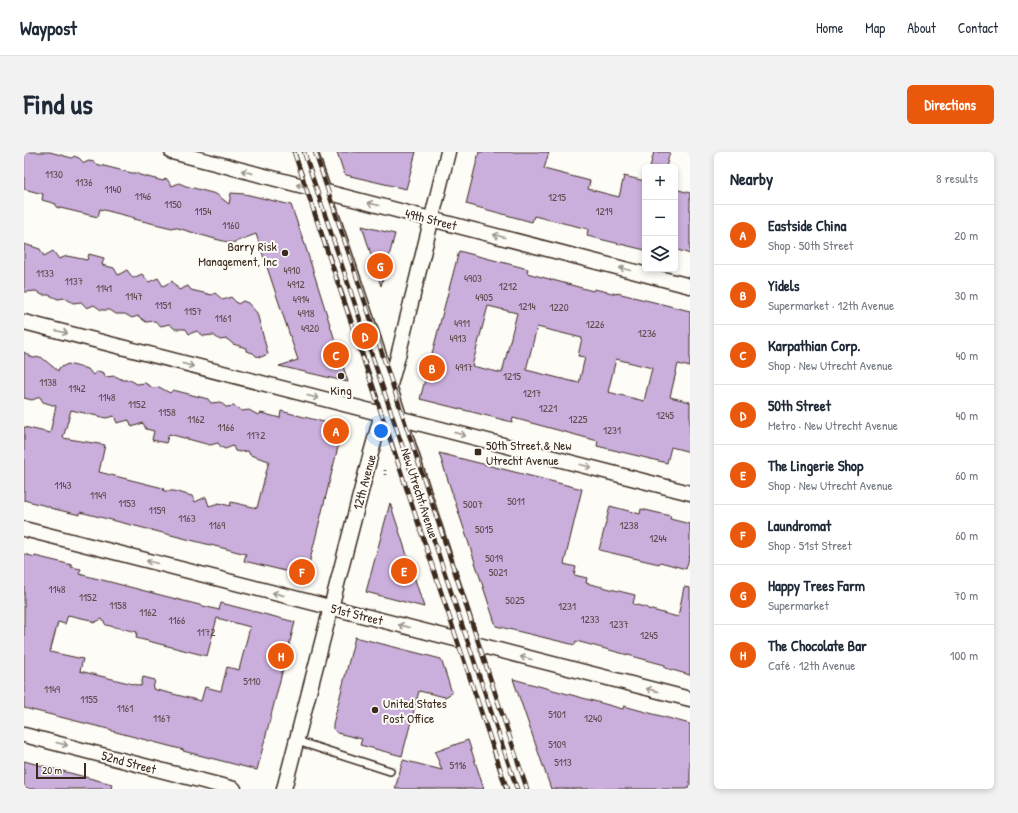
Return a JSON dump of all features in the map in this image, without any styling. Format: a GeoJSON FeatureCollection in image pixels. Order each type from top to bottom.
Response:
{"type":"FeatureCollection","features":[{"type":"Feature","properties":{"kind":"street","name":"49th Street"},"geometry":{"type":"LineString","coordinates":[[172,152],[690,286]]}},
{"type":"Feature","properties":{"kind":"street","name":"New Utrecht Avenue"},"geometry":{"type":"LineString","coordinates":[[307,152],[388,392],[389,416],[468,644],[516,789]]}},
{"type":"Feature","properties":{"kind":"street"},"geometry":{"type":"LineString","coordinates":[[388,392],[448,152]]}},
{"type":"Feature","properties":{"kind":"street"},"geometry":{"type":"LineString","coordinates":[[24,322],[690,493]]}},
{"type":"Feature","properties":{"kind":"street","name":"12th Avenue"},"geometry":{"type":"LineString","coordinates":[[284,789],[331,608],[389,416]]}},
{"type":"Feature","properties":{"kind":"street","name":"51st Street"},"geometry":{"type":"LineString","coordinates":[[24,529],[468,644],[690,699]]}},
{"type":"Feature","properties":{"kind":"street","name":"52nd Street"},"geometry":{"type":"LineString","coordinates":[[24,735],[234,789]]}},
{"type":"Feature","properties":{"kind":"lane"},"geometry":{"type":"LineString","coordinates":[[296,741],[390,771]]}},
{"type":"Feature","properties":{"kind":"path"},"geometry":{"type":"LineString","coordinates":[[385,468],[385,475]]}},
{"type":"Feature","properties":{"kind":"building"},"geometry":{"type":"Polygon","coordinates":[[[24,152],[50,152],[72,158],[74,156],[79,158],[84,163],[89,161],[94,162],[96,164],[163,181],[166,178],[172,186],[179,183],[216,194],[229,204],[231,193],[245,194],[291,205],[348,382],[279,366],[298,360],[256,234],[232,243],[174,227],[172,228],[134,219],[135,218],[100,209],[98,217],[56,207],[56,204],[42,200],[43,194],[24,189],[24,152]]]}},
{"type":"Feature","properties":{"kind":"building"},"geometry":{"type":"Polygon","coordinates":[[[337,152],[416,152],[406,189],[346,175],[337,152]]]}},
{"type":"Feature","properties":{"kind":"building"},"geometry":{"type":"Polygon","coordinates":[[[479,152],[549,152],[544,169],[590,181],[588,189],[619,197],[624,176],[642,180],[642,249],[587,236],[588,229],[534,216],[532,222],[466,204],[479,152]]]}},
{"type":"Feature","properties":{"kind":"building"},"geometry":{"type":"Polygon","coordinates":[[[654,152],[670,152],[667,164],[651,164],[654,152]]]}},
{"type":"Feature","properties":{"kind":"building"},"geometry":{"type":"Polygon","coordinates":[[[678,190],[690,193],[690,254],[678,250],[678,190]]]}},
{"type":"Feature","properties":{"kind":"building"},"geometry":{"type":"Polygon","coordinates":[[[362,226],[395,234],[381,286],[362,226]]]}},
{"type":"Feature","properties":{"kind":"building"},"geometry":{"type":"Polygon","coordinates":[[[24,244],[40,249],[44,256],[53,251],[59,259],[67,256],[87,260],[89,254],[104,258],[102,265],[114,268],[118,275],[127,270],[133,278],[142,274],[149,282],[158,278],[163,286],[172,281],[179,290],[188,286],[191,290],[212,295],[215,293],[223,300],[231,297],[238,304],[243,301],[248,303],[257,313],[268,354],[261,357],[256,356],[253,353],[246,351],[246,348],[233,344],[227,339],[220,340],[213,335],[204,336],[197,331],[189,334],[186,329],[175,329],[169,324],[161,326],[155,321],[146,322],[138,316],[132,318],[125,314],[116,314],[110,310],[101,310],[94,305],[87,308],[81,302],[73,303],[65,298],[58,299],[49,295],[42,295],[36,291],[24,292],[24,244]]]}},
{"type":"Feature","properties":{"kind":"building"},"geometry":{"type":"Polygon","coordinates":[[[459,251],[528,269],[527,273],[593,291],[594,289],[617,293],[690,311],[690,367],[678,364],[670,397],[690,402],[690,452],[671,447],[667,463],[597,446],[598,441],[513,418],[512,422],[420,399],[459,251]],[[488,306],[472,366],[502,373],[517,313],[488,306]],[[537,327],[526,370],[579,383],[585,357],[578,356],[582,338],[537,327]],[[616,359],[608,392],[644,401],[652,368],[616,359]]]}},
{"type":"Feature","properties":{"kind":"building"},"geometry":{"type":"Polygon","coordinates":[[[24,352],[33,358],[41,357],[58,371],[59,368],[68,364],[88,369],[93,375],[98,371],[104,373],[105,377],[115,376],[123,380],[130,380],[137,384],[145,383],[153,388],[159,387],[170,393],[173,390],[208,399],[211,403],[220,402],[226,407],[234,406],[242,411],[249,410],[258,415],[261,413],[280,418],[281,411],[343,427],[306,576],[244,561],[246,554],[80,512],[80,515],[50,508],[24,500],[24,427],[50,433],[56,406],[43,402],[40,397],[32,400],[24,398],[24,352]],[[71,410],[63,438],[105,445],[99,472],[163,488],[164,491],[174,491],[192,496],[195,502],[206,497],[209,506],[219,503],[230,506],[231,502],[257,508],[269,461],[250,455],[248,451],[235,451],[233,446],[225,449],[218,443],[210,445],[169,434],[166,443],[152,440],[154,431],[146,429],[143,423],[132,427],[129,420],[117,423],[114,416],[106,418],[71,410]]]}},
{"type":"Feature","properties":{"kind":"building"},"geometry":{"type":"Polygon","coordinates":[[[439,453],[582,489],[564,564],[576,567],[574,575],[587,578],[586,583],[635,595],[633,604],[678,617],[684,587],[690,588],[690,675],[665,668],[665,665],[576,641],[575,645],[496,626],[439,453]]]}},
{"type":"Feature","properties":{"kind":"building"},"geometry":{"type":"Polygon","coordinates":[[[390,503],[424,607],[366,592],[390,503]]]}},
{"type":"Feature","properties":{"kind":"building"},"geometry":{"type":"Polygon","coordinates":[[[610,506],[640,514],[641,509],[671,516],[670,519],[690,524],[690,555],[686,569],[660,562],[659,564],[599,550],[610,506]]]}},
{"type":"Feature","properties":{"kind":"building"},"geometry":{"type":"Polygon","coordinates":[[[24,554],[72,565],[71,567],[81,569],[79,574],[219,610],[221,603],[295,622],[257,770],[183,751],[184,750],[112,730],[24,708],[24,554]],[[68,615],[65,624],[58,622],[50,652],[83,659],[80,671],[141,686],[143,677],[155,680],[153,689],[201,701],[205,687],[221,691],[227,667],[239,670],[250,627],[217,618],[207,656],[136,638],[137,632],[106,625],[102,619],[93,623],[91,620],[68,615]]]}},
{"type":"Feature","properties":{"kind":"building","name":"United States Post Office"},"geometry":{"type":"Polygon","coordinates":[[[355,637],[441,659],[452,693],[445,697],[419,691],[402,756],[360,745],[362,739],[337,733],[333,729],[355,637]]]}},
{"type":"Feature","properties":{"kind":"building"},"geometry":{"type":"Polygon","coordinates":[[[513,679],[623,709],[624,706],[690,724],[690,786],[689,785],[688,789],[551,789],[513,679]]]}},
{"type":"Feature","properties":{"kind":"building"},"geometry":{"type":"Polygon","coordinates":[[[468,740],[484,789],[395,789],[403,760],[442,770],[435,752],[468,740]]]}},
{"type":"Feature","properties":{"kind":"building"},"geometry":{"type":"Polygon","coordinates":[[[24,761],[112,784],[111,789],[24,789],[24,761]]]}},
{"type":"Feature","properties":{"kind":"railway"},"geometry":{"type":"LineString","coordinates":[[294,152],[507,789]]}},
{"type":"Feature","properties":{"kind":"railway"},"geometry":{"type":"LineString","coordinates":[[304,152],[517,789]]}},
{"type":"Feature","properties":{"kind":"railway"},"geometry":{"type":"LineString","coordinates":[[315,152],[527,789]]}},
{"type":"Feature","properties":{"kind":"place","name":"Barry Risk Management, Inc"},"geometry":{"type":"Point","coordinates":[285,253]}},
{"type":"Feature","properties":{"kind":"place","name":"Happy Trees Farm"},"geometry":{"type":"Point","coordinates":[380,266]}},
{"type":"Feature","properties":{"kind":"place","name":"50th Street"},"geometry":{"type":"Point","coordinates":[365,336]}},
{"type":"Feature","properties":{"kind":"place","name":"Karpathian Corp."},"geometry":{"type":"Point","coordinates":[336,355]}},
{"type":"Feature","properties":{"kind":"place","name":"Yidels"},"geometry":{"type":"Point","coordinates":[432,368]}},
{"type":"Feature","properties":{"kind":"place","name":"King"},"geometry":{"type":"Point","coordinates":[341,376]}},
{"type":"Feature","properties":{"kind":"place","name":"Eastside China"},"geometry":{"type":"Point","coordinates":[336,431]}},
{"type":"Feature","properties":{"kind":"place","name":"50th Street & New Utrecht Avenue"},"geometry":{"type":"Point","coordinates":[478,452]}},
{"type":"Feature","properties":{"kind":"place","name":"The Lingerie Shop"},"geometry":{"type":"Point","coordinates":[404,571]}},
{"type":"Feature","properties":{"kind":"place","name":"Laundromat"},"geometry":{"type":"Point","coordinates":[302,572]}},
{"type":"Feature","properties":{"kind":"place","name":"The Chocolate Bar"},"geometry":{"type":"Point","coordinates":[281,656]}},
{"type":"Feature","properties":{"kind":"place","name":"United States Post Office"},"geometry":{"type":"Point","coordinates":[375,710]}}]}
